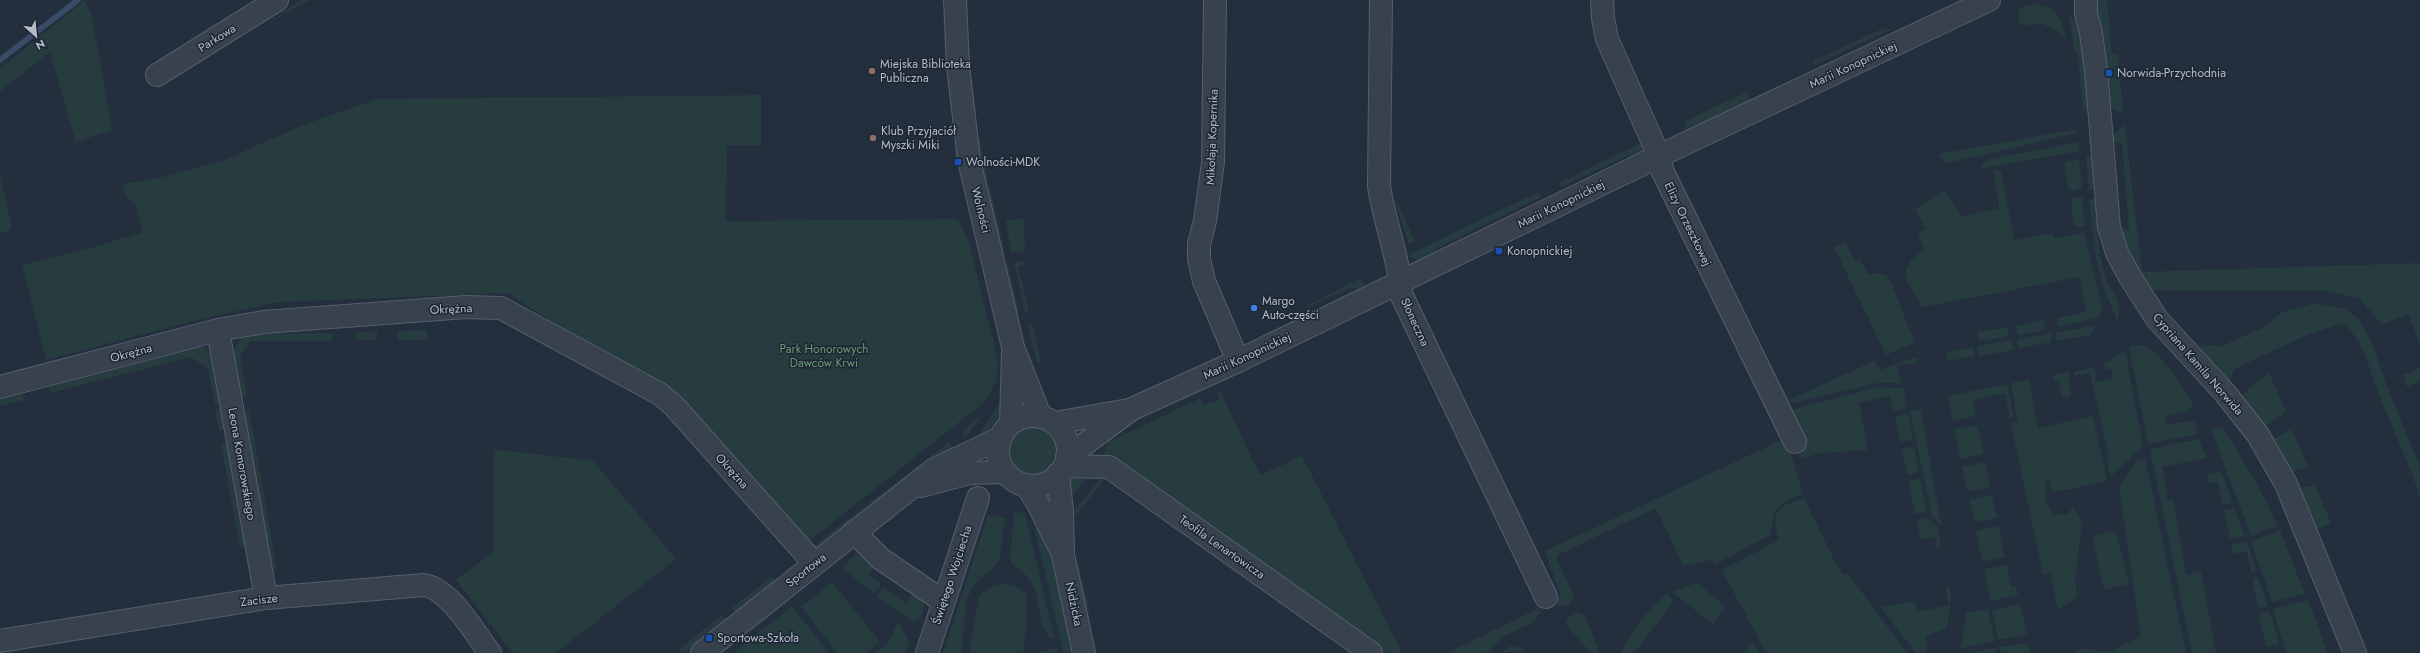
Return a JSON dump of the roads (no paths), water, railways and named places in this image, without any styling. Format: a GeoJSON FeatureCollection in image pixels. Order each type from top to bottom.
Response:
{"type":"FeatureCollection","features":[{"type":"Feature","properties":{"kind":"street","name":"Parkowa"},"geometry":{"type":"LineString","coordinates":[[157,75],[277,0]]}},
{"type":"Feature","properties":{"kind":"street","name":"Wolności"},"geometry":{"type":"LineString","coordinates":[[955,0],[958,66],[969,160],[1013,346]]}},
{"type":"Feature","properties":{"kind":"street","name":"Mikołaja Kopernika"},"geometry":{"type":"LineString","coordinates":[[1215,0],[1213,162],[1205,221],[1199,244],[1199,259],[1204,281],[1238,361]]}},
{"type":"Feature","properties":{"kind":"street","name":"Słoneczna"},"geometry":{"type":"LineString","coordinates":[[1381,0],[1379,186],[1382,207],[1397,256],[1401,294],[1546,597]]}},
{"type":"Feature","properties":{"kind":"street","name":"Elizy Orzeszkowej"},"geometry":{"type":"LineString","coordinates":[[1602,0],[1603,18],[1607,39],[1659,156],[1662,170],[1795,442]]}},
{"type":"Feature","properties":{"kind":"street","name":"Marii Konopnickiej"},"geometry":{"type":"LineString","coordinates":[[1132,409],[1238,361],[1659,156],[1989,0]]}},
{"type":"Feature","properties":{"kind":"street","name":"Cypriana Kamila Norwida"},"geometry":{"type":"LineString","coordinates":[[2082,5],[2091,32],[2096,70],[2109,227],[2117,253],[2130,277],[2157,319],[2225,393],[2258,435],[2286,484],[2355,653]]}},
{"type":"Feature","properties":{"kind":"street","name":"Okrężna"},"geometry":{"type":"LineString","coordinates":[[0,387],[218,330],[264,322],[466,307],[500,308],[660,394],[679,412],[814,563]]}},
{"type":"Feature","properties":{"kind":"street","name":"Leona Komorowskiego"},"geometry":{"type":"LineString","coordinates":[[218,330],[266,598]]}},
{"type":"Feature","properties":{"kind":"street"},"geometry":{"type":"LineString","coordinates":[[1013,346],[1048,420],[1066,439],[1063,466],[1063,555]]}},
{"type":"Feature","properties":{"kind":"street"},"geometry":{"type":"LineString","coordinates":[[1013,346],[1005,430],[998,456],[1005,472],[1018,482],[1026,485],[1044,484],[1063,466],[1132,409]]}},
{"type":"Feature","properties":{"kind":"street"},"geometry":{"type":"LineString","coordinates":[[1005,430],[1030,416],[1048,420],[1132,409]]}},
{"type":"Feature","properties":{"kind":"street","name":"Sportowa"},"geometry":{"type":"LineString","coordinates":[[702,653],[814,563],[935,469],[1005,430]]}},
{"type":"Feature","properties":{"kind":"street","name":"Teofila Lenartowicza"},"geometry":{"type":"LineString","coordinates":[[1063,466],[1109,467],[1371,653]]}},
{"type":"Feature","properties":{"kind":"street"},"geometry":{"type":"LineString","coordinates":[[912,488],[970,473],[1005,472]]}},
{"type":"Feature","properties":{"kind":"street"},"geometry":{"type":"LineString","coordinates":[[1026,485],[1037,502],[1063,555]]}},
{"type":"Feature","properties":{"kind":"street","name":"Świętego Wojciecha"},"geometry":{"type":"LineString","coordinates":[[927,653],[943,600],[978,498]]}},
{"type":"Feature","properties":{"kind":"street"},"geometry":{"type":"LineString","coordinates":[[854,532],[881,559],[943,600]]}},
{"type":"Feature","properties":{"kind":"street","name":"Nidzicka"},"geometry":{"type":"LineString","coordinates":[[1063,555],[1084,653]]}},
{"type":"Feature","properties":{"kind":"street","name":"Zacisze"},"geometry":{"type":"LineString","coordinates":[[0,641],[266,598],[424,585],[434,587],[450,600],[490,653]]}},
{"type":"Feature","properties":{"kind":"waterway"},"geometry":{"type":"LineString","coordinates":[[0,60],[78,0]]}},
{"type":"Feature","properties":{"kind":"place","name":"Miejska Biblioteka Publiczna"},"geometry":{"type":"Point","coordinates":[872,71]}},
{"type":"Feature","properties":{"kind":"place","name":"Norwida-Przychodnia"},"geometry":{"type":"Point","coordinates":[2109,73]}},
{"type":"Feature","properties":{"kind":"place","name":"Klub Przyjaciół Myszki Miki"},"geometry":{"type":"Point","coordinates":[873,138]}},
{"type":"Feature","properties":{"kind":"place","name":"Wolności-MDK"},"geometry":{"type":"Point","coordinates":[958,162]}},
{"type":"Feature","properties":{"kind":"place","name":"Konopnickiej"},"geometry":{"type":"Point","coordinates":[1499,251]}},
{"type":"Feature","properties":{"kind":"place","name":"Margo Auto-części"},"geometry":{"type":"Point","coordinates":[1254,308]}},
{"type":"Feature","properties":{"kind":"place","name":"Sportowa-Szkoła"},"geometry":{"type":"Point","coordinates":[709,638]}},
{"type":"Feature","properties":{"kind":"park label","name":"Park Honorowych Dawców Krwi"},"geometry":{"type":"Point","coordinates":[824,356]}}]}
